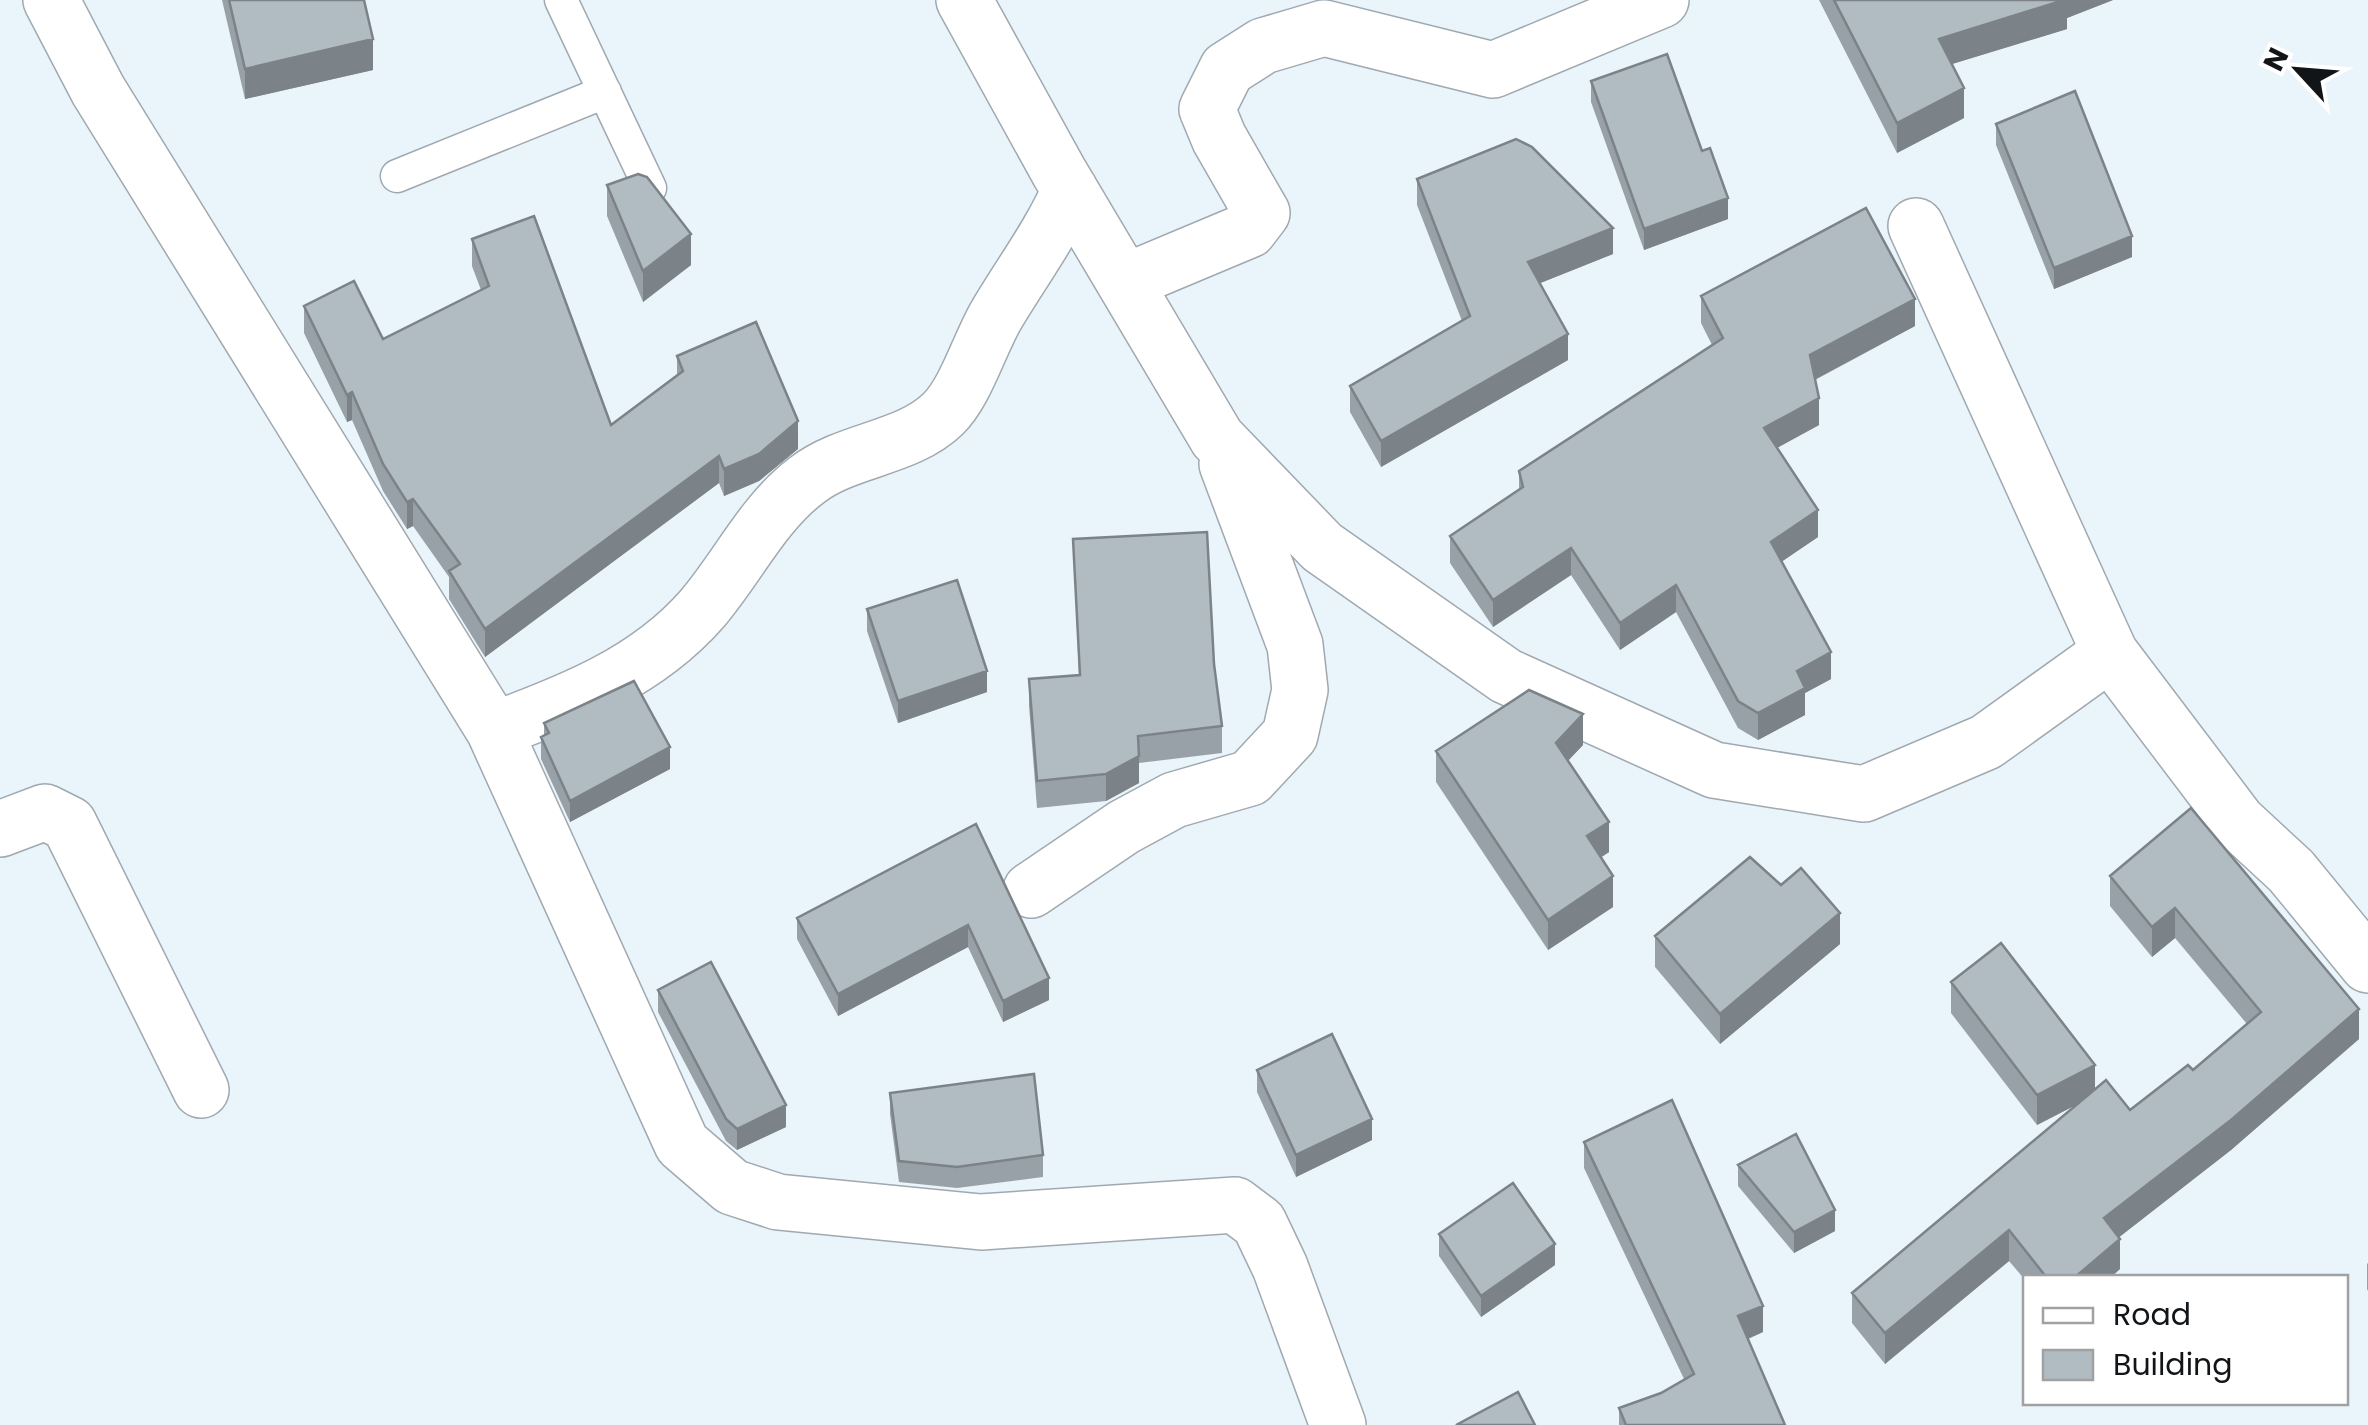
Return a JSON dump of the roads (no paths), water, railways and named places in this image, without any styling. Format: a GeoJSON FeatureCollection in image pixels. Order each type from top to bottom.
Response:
{"type":"FeatureCollection","features":[{"type":"Feature","properties":{"kind":"street"},"geometry":{"type":"LineString","coordinates":[[51,0],[98,90],[494,730],[682,1144],[732,1187],[778,1202],[981,1222],[1235,1206],[1259,1223],[1280,1267],[1338,1425]]}},
{"type":"Feature","properties":{"kind":"street"},"geometry":{"type":"LineString","coordinates":[[964,0],[1070,190],[1217,438],[1296,645],[1300,690],[1290,735],[1250,778],[1174,800],[1124,827],[1031,890]]}},
{"type":"Feature","properties":{"kind":"street"},"geometry":{"type":"LineString","coordinates":[[1125,282],[1249,230],[1262,213],[1219,138],[1208,109],[1227,69],[1263,46],[1324,28],[1492,70],[1660,0]]}},
{"type":"Feature","properties":{"kind":"street"},"geometry":{"type":"LineString","coordinates":[[494,730],[571,702],[638,666],[701,610],[759,530],[808,479],[918,432],[946,413],[996,314],[1056,222],[1070,190]]}},
{"type":"Feature","properties":{"kind":"street"},"geometry":{"type":"LineString","coordinates":[[1916,226],[2110,653],[2238,822],[2290,871],[2368,965]]}},
{"type":"Feature","properties":{"kind":"street"},"geometry":{"type":"LineString","coordinates":[[1217,438],[1322,547],[1506,676],[1714,770],[1864,794],[1986,742],[2110,653]]}},
{"type":"Feature","properties":{"kind":"street"},"geometry":{"type":"LineString","coordinates":[[0,829],[45,812],[69,824],[201,1090]]}},
{"type":"Feature","properties":{"kind":"lane"},"geometry":{"type":"LineString","coordinates":[[561,0],[650,188]]}},
{"type":"Feature","properties":{"kind":"lane"},"geometry":{"type":"LineString","coordinates":[[397,176],[605,92]]}}]}
